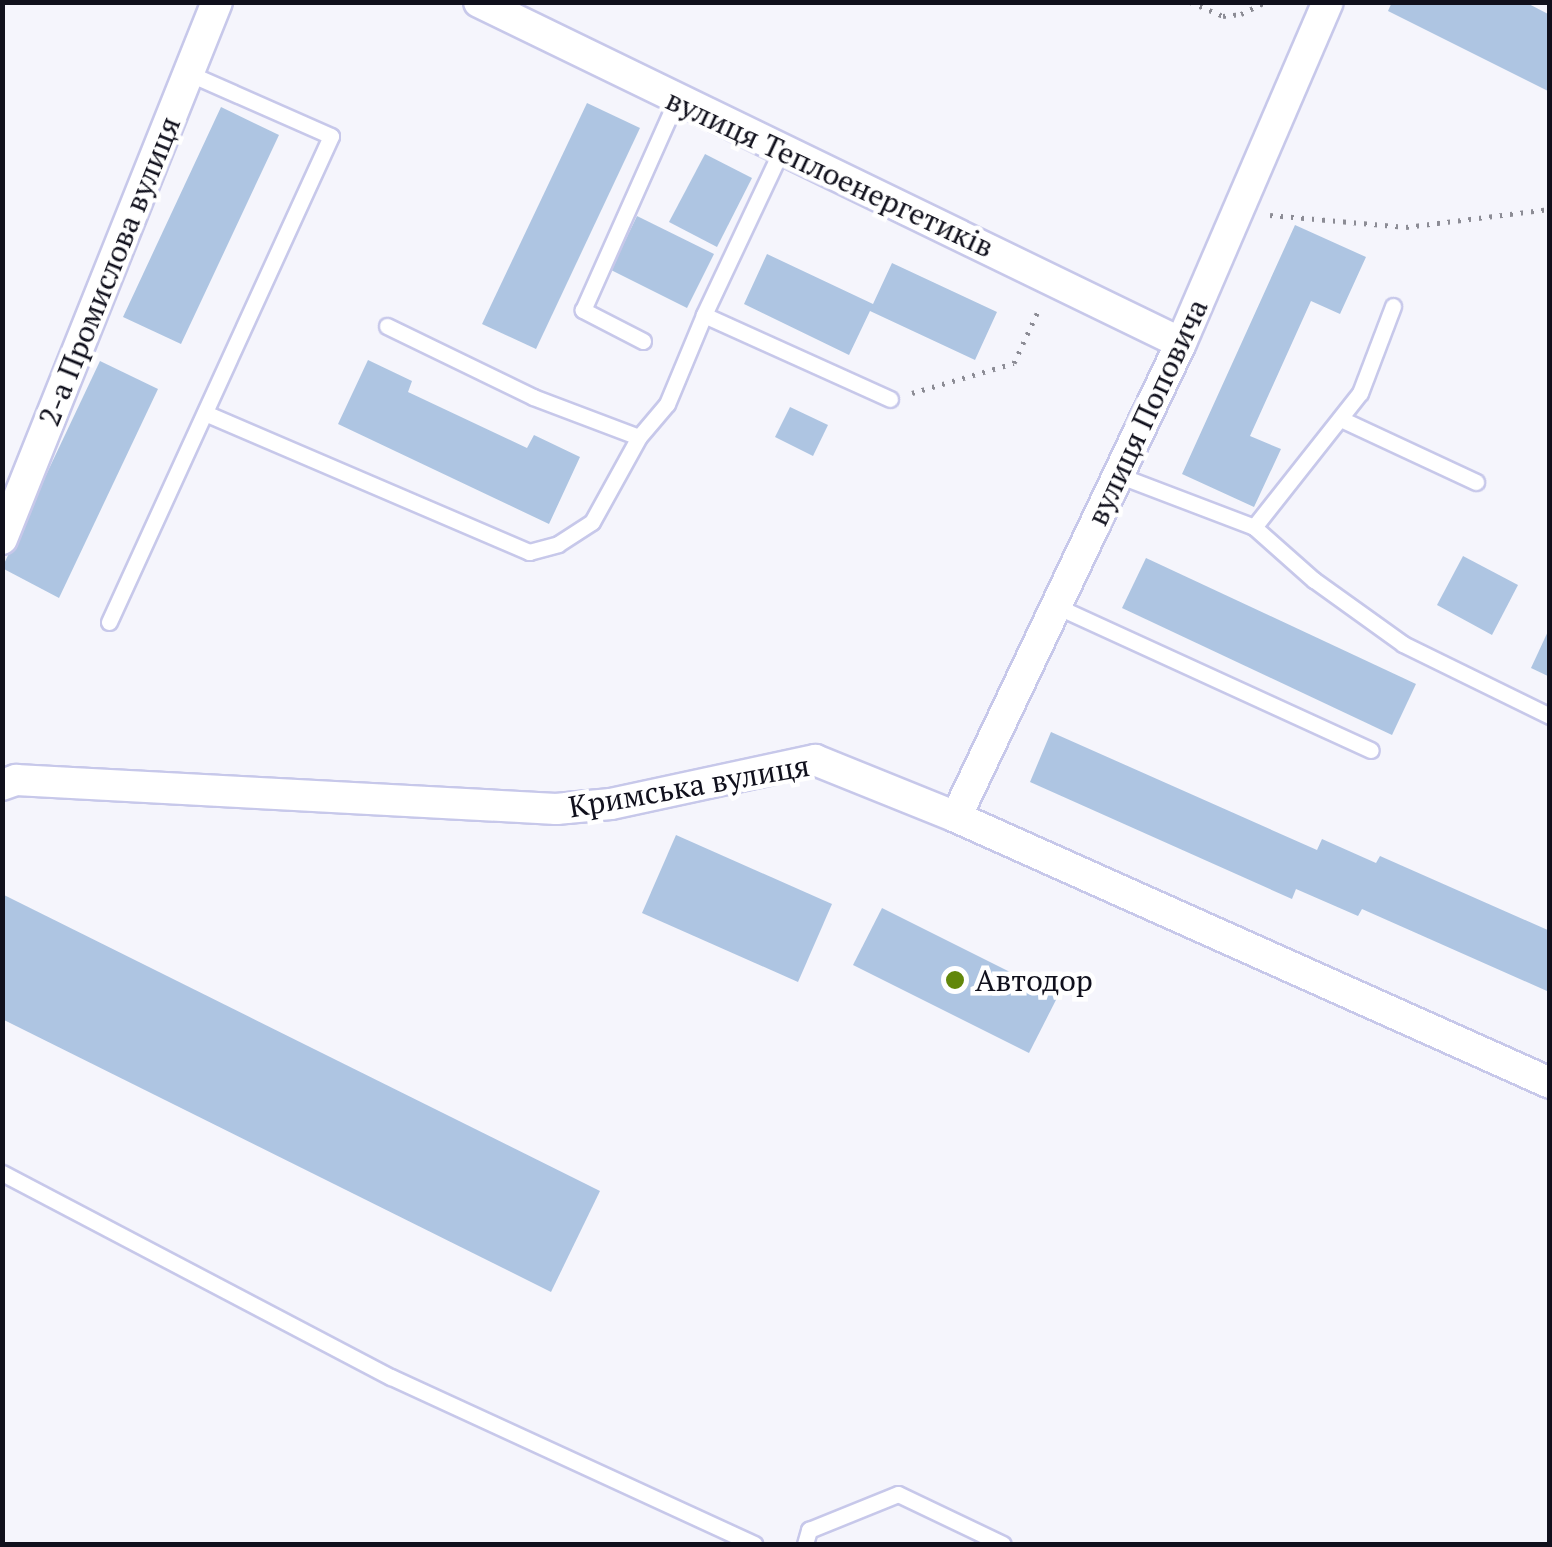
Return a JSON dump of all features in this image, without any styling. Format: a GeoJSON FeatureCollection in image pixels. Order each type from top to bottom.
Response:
{"type":"FeatureCollection","features":[{"type":"Feature","properties":{"kind":"street","name":"2-а Промислова вулиця"},"geometry":{"type":"LineString","coordinates":[[2,539],[217,2]]}},
{"type":"Feature","properties":{"kind":"street","name":"вулиця Теплоенергетиків"},"geometry":{"type":"LineString","coordinates":[[479,2],[1181,343]]}},
{"type":"Feature","properties":{"kind":"street","name":"вулиця Поповича"},"geometry":{"type":"LineString","coordinates":[[956,817],[1181,343],[1328,2]]}},
{"type":"Feature","properties":{"kind":"street","name":"Кримська вулиця"},"geometry":{"type":"LineString","coordinates":[[2,785],[16,780],[556,809],[611,804],[815,760],[956,817],[1544,1076]]}},
{"type":"Feature","properties":{"kind":"lane"},"geometry":{"type":"LineString","coordinates":[[109,622],[331,136],[188,72]]}},
{"type":"Feature","properties":{"kind":"lane"},"geometry":{"type":"LineString","coordinates":[[643,341],[583,310],[676,101]]}},
{"type":"Feature","properties":{"kind":"lane"},"geometry":{"type":"LineString","coordinates":[[205,413],[528,552],[558,544],[592,522],[640,438],[666,404],[781,151]]}},
{"type":"Feature","properties":{"kind":"lane"},"geometry":{"type":"LineString","coordinates":[[1254,527],[1360,393],[1393,306]]}},
{"type":"Feature","properties":{"kind":"lane"},"geometry":{"type":"LineString","coordinates":[[704,315],[890,399]]}},
{"type":"Feature","properties":{"kind":"lane"},"geometry":{"type":"LineString","coordinates":[[387,326],[533,398],[640,438]]}},
{"type":"Feature","properties":{"kind":"lane"},"geometry":{"type":"LineString","coordinates":[[1340,419],[1476,482]]}},
{"type":"Feature","properties":{"kind":"lane"},"geometry":{"type":"LineString","coordinates":[[1118,475],[1254,527],[1314,580],[1402,644],[1550,716]]}},
{"type":"Feature","properties":{"kind":"lane"},"geometry":{"type":"LineString","coordinates":[[1056,606],[1371,750]]}},
{"type":"Feature","properties":{"kind":"lane"},"geometry":{"type":"LineString","coordinates":[[2,1173],[391,1377],[754,1544]]}},
{"type":"Feature","properties":{"kind":"lane"},"geometry":{"type":"LineString","coordinates":[[806,1544],[808,1530],[898,1494],[1004,1544]]}},
{"type":"Feature","properties":{"kind":"path"},"geometry":{"type":"LineString","coordinates":[[1190,2],[1224,16],[1241,14],[1266,2]]}},
{"type":"Feature","properties":{"kind":"path"},"geometry":{"type":"LineString","coordinates":[[1268,215],[1406,227],[1550,208]]}},
{"type":"Feature","properties":{"kind":"path"},"geometry":{"type":"LineString","coordinates":[[890,399],[1014,364],[1053,279]]}},
{"type":"Feature","properties":{"kind":"building"},"geometry":{"type":"Polygon","coordinates":[[[1392,2],[1525,2],[1550,15],[1550,92],[1388,11],[1392,2]]]}},
{"type":"Feature","properties":{"kind":"building"},"geometry":{"type":"Polygon","coordinates":[[[587,103],[640,128],[536,349],[482,324],[587,103]]]}},
{"type":"Feature","properties":{"kind":"building"},"geometry":{"type":"Polygon","coordinates":[[[221,107],[279,135],[181,344],[123,317],[221,107]]]}},
{"type":"Feature","properties":{"kind":"building"},"geometry":{"type":"Polygon","coordinates":[[[705,154],[752,178],[717,247],[669,222],[705,154]]]}},
{"type":"Feature","properties":{"kind":"building"},"geometry":{"type":"Polygon","coordinates":[[[637,216],[714,254],[687,308],[611,270],[637,216]]]}},
{"type":"Feature","properties":{"kind":"building"},"geometry":{"type":"Polygon","coordinates":[[[1295,225],[1366,257],[1340,314],[1311,301],[1250,436],[1281,449],[1254,507],[1182,474],[1295,225]]]}},
{"type":"Feature","properties":{"kind":"building"},"geometry":{"type":"Polygon","coordinates":[[[767,254],[873,304],[892,263],[997,312],[975,360],[870,311],[849,355],[744,304],[767,254]]]}},
{"type":"Feature","properties":{"kind":"building"},"geometry":{"type":"Polygon","coordinates":[[[368,360],[412,381],[408,392],[527,448],[534,435],[580,457],[549,524],[338,424],[368,360]]]}},
{"type":"Feature","properties":{"kind":"building"},"geometry":{"type":"Polygon","coordinates":[[[100,361],[158,389],[59,598],[2,568],[100,361]]]}},
{"type":"Feature","properties":{"kind":"building"},"geometry":{"type":"Polygon","coordinates":[[[790,407],[828,425],[813,456],[775,437],[790,407]]]}},
{"type":"Feature","properties":{"kind":"building"},"geometry":{"type":"Polygon","coordinates":[[[1463,556],[1518,585],[1492,635],[1437,605],[1463,556]]]}},
{"type":"Feature","properties":{"kind":"building"},"geometry":{"type":"Polygon","coordinates":[[[1146,558],[1416,684],[1392,735],[1122,608],[1146,558]]]}},
{"type":"Feature","properties":{"kind":"building"},"geometry":{"type":"Polygon","coordinates":[[[1550,627],[1550,677],[1531,668],[1550,627]]]}},
{"type":"Feature","properties":{"kind":"building"},"geometry":{"type":"Polygon","coordinates":[[[1051,732],[1317,850],[1322,839],[1376,863],[1380,856],[1550,931],[1547,991],[1362,909],[1358,916],[1296,889],[1292,899],[1030,782],[1051,732]]]}},
{"type":"Feature","properties":{"kind":"building"},"geometry":{"type":"Polygon","coordinates":[[[676,835],[832,904],[798,982],[642,913],[676,835]]]}},
{"type":"Feature","properties":{"kind":"building"},"geometry":{"type":"Polygon","coordinates":[[[2,894],[600,1191],[551,1292],[2,1019],[2,894]]]}},
{"type":"Feature","properties":{"kind":"building","name":"Автодор"},"geometry":{"type":"Polygon","coordinates":[[[882,908],[1058,996],[1029,1053],[853,965],[882,908]]]}},
{"type":"Feature","properties":{"kind":"place","name":"Автодор"},"geometry":{"type":"Point","coordinates":[955,980]}}]}
